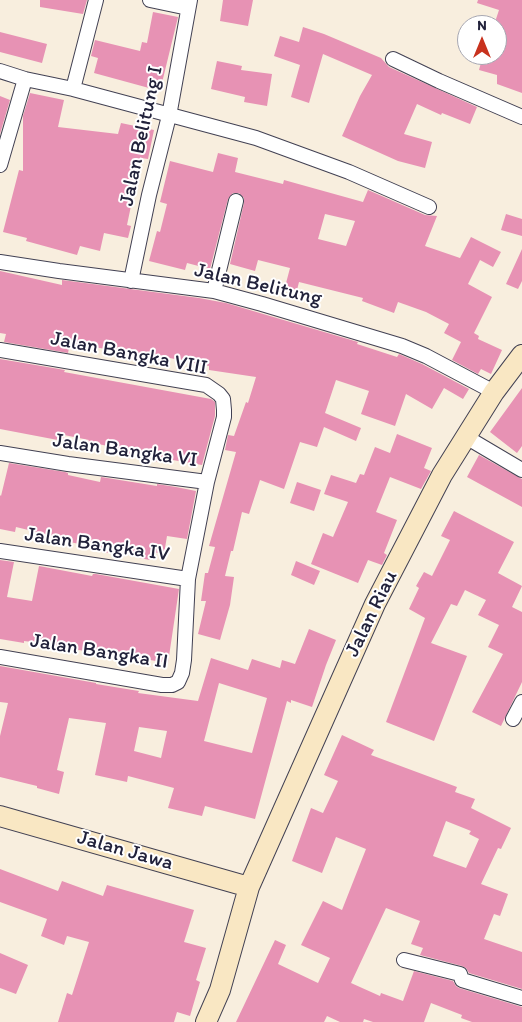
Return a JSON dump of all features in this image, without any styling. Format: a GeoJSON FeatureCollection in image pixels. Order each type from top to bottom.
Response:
{"type":"FeatureCollection","features":[{"type":"Feature","properties":{"kind":"main road","name":"Jalan Riau"},"geometry":{"type":"LineString","coordinates":[[206,1022],[220,990],[249,887],[375,604],[442,476],[494,392],[522,355]]}},
{"type":"Feature","properties":{"kind":"main road","name":"Jalan Jawa"},"geometry":{"type":"LineString","coordinates":[[0,816],[249,887]]}},
{"type":"Feature","properties":{"kind":"street"},"geometry":{"type":"LineString","coordinates":[[73,89],[96,0]]}},
{"type":"Feature","properties":{"kind":"street"},"geometry":{"type":"LineString","coordinates":[[150,0],[189,4]]}},
{"type":"Feature","properties":{"kind":"street","name":"Jalan Belitung I"},"geometry":{"type":"LineString","coordinates":[[131,281],[169,116],[189,4]]}},
{"type":"Feature","properties":{"kind":"street"},"geometry":{"type":"LineString","coordinates":[[393,59],[522,117]]}},
{"type":"Feature","properties":{"kind":"street"},"geometry":{"type":"LineString","coordinates":[[0,71],[256,138],[350,172],[429,207]]}},
{"type":"Feature","properties":{"kind":"street"},"geometry":{"type":"LineString","coordinates":[[0,165],[25,79]]}},
{"type":"Feature","properties":{"kind":"street"},"geometry":{"type":"LineString","coordinates":[[214,292],[236,202]]}},
{"type":"Feature","properties":{"kind":"street","name":"Jalan Belitung"},"geometry":{"type":"LineString","coordinates":[[0,262],[214,292],[329,323],[402,346],[426,356],[494,392]]}},
{"type":"Feature","properties":{"kind":"street","name":"Jalan Bangka VIII"},"geometry":{"type":"LineString","coordinates":[[0,350],[192,382],[212,388],[223,399],[224,417],[207,482]]}},
{"type":"Feature","properties":{"kind":"street"},"geometry":{"type":"LineString","coordinates":[[466,437],[522,470]]}},
{"type":"Feature","properties":{"kind":"street","name":"Jalan Bangka VI"},"geometry":{"type":"LineString","coordinates":[[0,453],[207,482],[188,579]]}},
{"type":"Feature","properties":{"kind":"street","name":"Jalan Bangka IV"},"geometry":{"type":"LineString","coordinates":[[0,552],[188,579]]}},
{"type":"Feature","properties":{"kind":"street","name":"Jalan Bangka II"},"geometry":{"type":"LineString","coordinates":[[0,657],[162,686],[176,684],[181,678],[184,660],[188,579]]}},
{"type":"Feature","properties":{"kind":"street"},"geometry":{"type":"LineString","coordinates":[[514,719],[522,702]]}},
{"type":"Feature","properties":{"kind":"street"},"geometry":{"type":"LineString","coordinates":[[404,960],[460,974],[462,980],[522,998]]}},
{"type":"Feature","properties":{"kind":"building"},"geometry":{"type":"Polygon","coordinates":[[[40,0],[87,0],[83,14],[40,7],[40,0]]]}},
{"type":"Feature","properties":{"kind":"building"},"geometry":{"type":"Polygon","coordinates":[[[223,0],[253,0],[248,26],[220,21],[223,0]]]}},
{"type":"Feature","properties":{"kind":"building"},"geometry":{"type":"Polygon","coordinates":[[[478,0],[522,0],[522,93],[497,84],[497,75],[479,70],[480,65],[507,65],[507,15],[497,15],[499,10],[477,3],[478,0]]]}},
{"type":"Feature","properties":{"kind":"building"},"geometry":{"type":"Polygon","coordinates":[[[153,12],[178,17],[160,91],[94,73],[98,58],[91,56],[95,40],[140,51],[142,42],[147,43],[153,12]]]}},
{"type":"Feature","properties":{"kind":"building"},"geometry":{"type":"Polygon","coordinates":[[[303,27],[381,58],[389,67],[477,107],[470,124],[442,113],[441,115],[417,104],[404,134],[432,142],[425,168],[398,161],[342,136],[360,96],[372,75],[323,54],[309,103],[291,97],[300,65],[274,56],[280,36],[299,42],[303,27]]]}},
{"type":"Feature","properties":{"kind":"building"},"geometry":{"type":"Polygon","coordinates":[[[0,32],[47,44],[42,63],[0,52],[0,32]]]}},
{"type":"Feature","properties":{"kind":"building"},"geometry":{"type":"Polygon","coordinates":[[[217,61],[242,66],[241,70],[272,74],[267,106],[244,102],[245,97],[211,89],[217,61]]]}},
{"type":"Feature","properties":{"kind":"building"},"geometry":{"type":"Polygon","coordinates":[[[30,93],[64,100],[58,127],[118,134],[121,123],[154,130],[148,159],[141,158],[127,225],[131,226],[128,238],[104,233],[100,251],[80,246],[77,255],[26,241],[27,238],[3,232],[19,170],[23,171],[23,116],[30,93]]]}},
{"type":"Feature","properties":{"kind":"building"},"geometry":{"type":"Polygon","coordinates":[[[0,96],[10,100],[0,134],[0,96]]]}},
{"type":"Feature","properties":{"kind":"building"},"geometry":{"type":"Polygon","coordinates":[[[218,153],[238,158],[235,172],[283,184],[284,180],[363,202],[368,190],[425,215],[437,216],[425,246],[460,258],[471,237],[501,252],[493,267],[480,260],[468,284],[492,297],[474,333],[479,336],[478,339],[502,350],[491,374],[481,369],[478,374],[452,360],[461,342],[444,333],[449,324],[426,312],[398,302],[394,313],[362,301],[363,298],[299,282],[297,290],[285,287],[290,268],[258,260],[255,271],[230,264],[244,203],[244,198],[239,193],[233,193],[228,199],[210,269],[187,263],[185,270],[149,261],[157,231],[160,232],[167,204],[160,202],[170,161],[213,172],[218,153]],[[325,214],[318,239],[346,246],[355,221],[325,214]]]}},
{"type":"Feature","properties":{"kind":"building"},"geometry":{"type":"Polygon","coordinates":[[[506,214],[522,219],[522,236],[501,230],[506,214]]]}},
{"type":"Feature","properties":{"kind":"building"},"geometry":{"type":"Polygon","coordinates":[[[522,249],[522,281],[518,289],[506,284],[522,249]]]}},
{"type":"Feature","properties":{"kind":"building"},"geometry":{"type":"Polygon","coordinates":[[[0,271],[62,285],[62,280],[226,303],[358,342],[357,344],[397,357],[399,354],[469,389],[463,399],[444,388],[432,409],[406,394],[395,426],[361,414],[369,391],[336,380],[325,413],[361,428],[356,441],[324,427],[317,447],[300,442],[284,489],[260,480],[249,514],[242,512],[233,551],[231,551],[225,576],[234,577],[230,605],[220,640],[198,634],[206,601],[201,601],[205,573],[208,573],[215,547],[209,546],[236,452],[225,450],[228,435],[234,436],[246,402],[248,403],[256,377],[209,370],[209,366],[160,356],[158,364],[137,359],[138,355],[70,343],[68,353],[4,342],[6,334],[0,333],[0,271]]]}},
{"type":"Feature","properties":{"kind":"building"},"geometry":{"type":"Polygon","coordinates":[[[0,359],[211,399],[215,402],[215,416],[202,465],[161,458],[160,462],[142,459],[142,457],[122,454],[123,449],[64,435],[63,441],[0,429],[0,359]]]}},
{"type":"Feature","properties":{"kind":"building"},"geometry":{"type":"Polygon","coordinates":[[[522,388],[522,446],[517,453],[490,432],[522,388]]]}},
{"type":"Feature","properties":{"kind":"building"},"geometry":{"type":"Polygon","coordinates":[[[397,434],[432,448],[424,468],[431,471],[421,489],[390,477],[376,512],[397,520],[384,553],[387,555],[382,565],[368,560],[358,583],[311,564],[323,533],[333,537],[348,502],[324,494],[331,475],[356,483],[360,474],[364,475],[375,447],[390,453],[397,434]]]}},
{"type":"Feature","properties":{"kind":"building"},"geometry":{"type":"Polygon","coordinates":[[[479,455],[522,479],[522,507],[467,477],[479,455]]]}},
{"type":"Feature","properties":{"kind":"building"},"geometry":{"type":"Polygon","coordinates":[[[9,463],[65,472],[68,475],[100,482],[101,477],[196,491],[187,539],[167,536],[164,554],[152,552],[150,560],[139,558],[139,554],[110,549],[109,553],[87,549],[88,546],[16,527],[15,532],[0,529],[0,495],[9,463]]]}},
{"type":"Feature","properties":{"kind":"building"},"geometry":{"type":"Polygon","coordinates":[[[297,482],[321,490],[314,511],[290,503],[297,482]]]}},
{"type":"Feature","properties":{"kind":"building"},"geometry":{"type":"Polygon","coordinates":[[[454,511],[514,542],[498,573],[522,586],[512,607],[522,612],[522,682],[501,726],[472,712],[503,654],[488,647],[499,625],[478,615],[486,600],[465,590],[457,606],[451,604],[431,643],[467,656],[434,741],[386,722],[425,618],[409,609],[419,588],[416,586],[424,572],[432,576],[450,540],[441,536],[454,511]]]}},
{"type":"Feature","properties":{"kind":"building"},"geometry":{"type":"Polygon","coordinates":[[[0,560],[14,562],[7,597],[32,601],[39,566],[179,589],[168,663],[138,658],[138,661],[47,644],[0,639],[0,560]]]}},
{"type":"Feature","properties":{"kind":"building"},"geometry":{"type":"Polygon","coordinates":[[[296,561],[320,571],[314,585],[291,575],[296,561]]]}},
{"type":"Feature","properties":{"kind":"building"},"geometry":{"type":"Polygon","coordinates":[[[309,629],[336,640],[312,707],[291,700],[291,703],[287,701],[255,819],[205,806],[202,816],[168,808],[174,788],[128,776],[127,782],[95,775],[106,723],[69,718],[57,770],[64,772],[59,794],[37,788],[37,786],[0,777],[0,736],[8,703],[0,702],[0,666],[139,691],[138,693],[198,701],[211,658],[248,670],[252,659],[280,668],[282,660],[295,664],[309,629]],[[219,683],[204,741],[252,753],[267,698],[219,683]],[[139,727],[134,751],[161,758],[167,731],[139,727]]]}},
{"type":"Feature","properties":{"kind":"building"},"geometry":{"type":"Polygon","coordinates":[[[342,735],[374,750],[371,755],[457,787],[455,792],[475,799],[471,808],[511,828],[501,849],[498,848],[481,884],[508,894],[500,916],[494,914],[484,939],[522,952],[522,989],[469,973],[462,966],[420,955],[423,948],[411,944],[420,921],[386,908],[351,983],[380,996],[381,993],[403,1001],[414,971],[453,981],[459,988],[522,1007],[522,1022],[472,1022],[461,1018],[462,1015],[431,1003],[424,1022],[373,1022],[364,1019],[363,1022],[340,1022],[327,1016],[324,1022],[236,1022],[275,940],[286,945],[278,964],[318,983],[330,958],[301,945],[323,901],[342,910],[366,849],[336,837],[322,873],[292,861],[311,808],[323,813],[338,781],[324,775],[342,735]],[[446,821],[433,856],[466,868],[479,839],[469,834],[471,831],[446,821]]]}},
{"type":"Feature","properties":{"kind":"building"},"geometry":{"type":"Polygon","coordinates":[[[0,869],[58,891],[62,881],[103,896],[107,885],[194,910],[184,942],[206,948],[196,980],[200,982],[190,1016],[177,1012],[174,1022],[58,1022],[67,993],[72,995],[89,942],[67,936],[64,945],[41,936],[47,919],[0,902],[0,869]]]}},
{"type":"Feature","properties":{"kind":"building"},"geometry":{"type":"Polygon","coordinates":[[[0,953],[28,965],[16,994],[0,988],[0,953]]]}}]}
